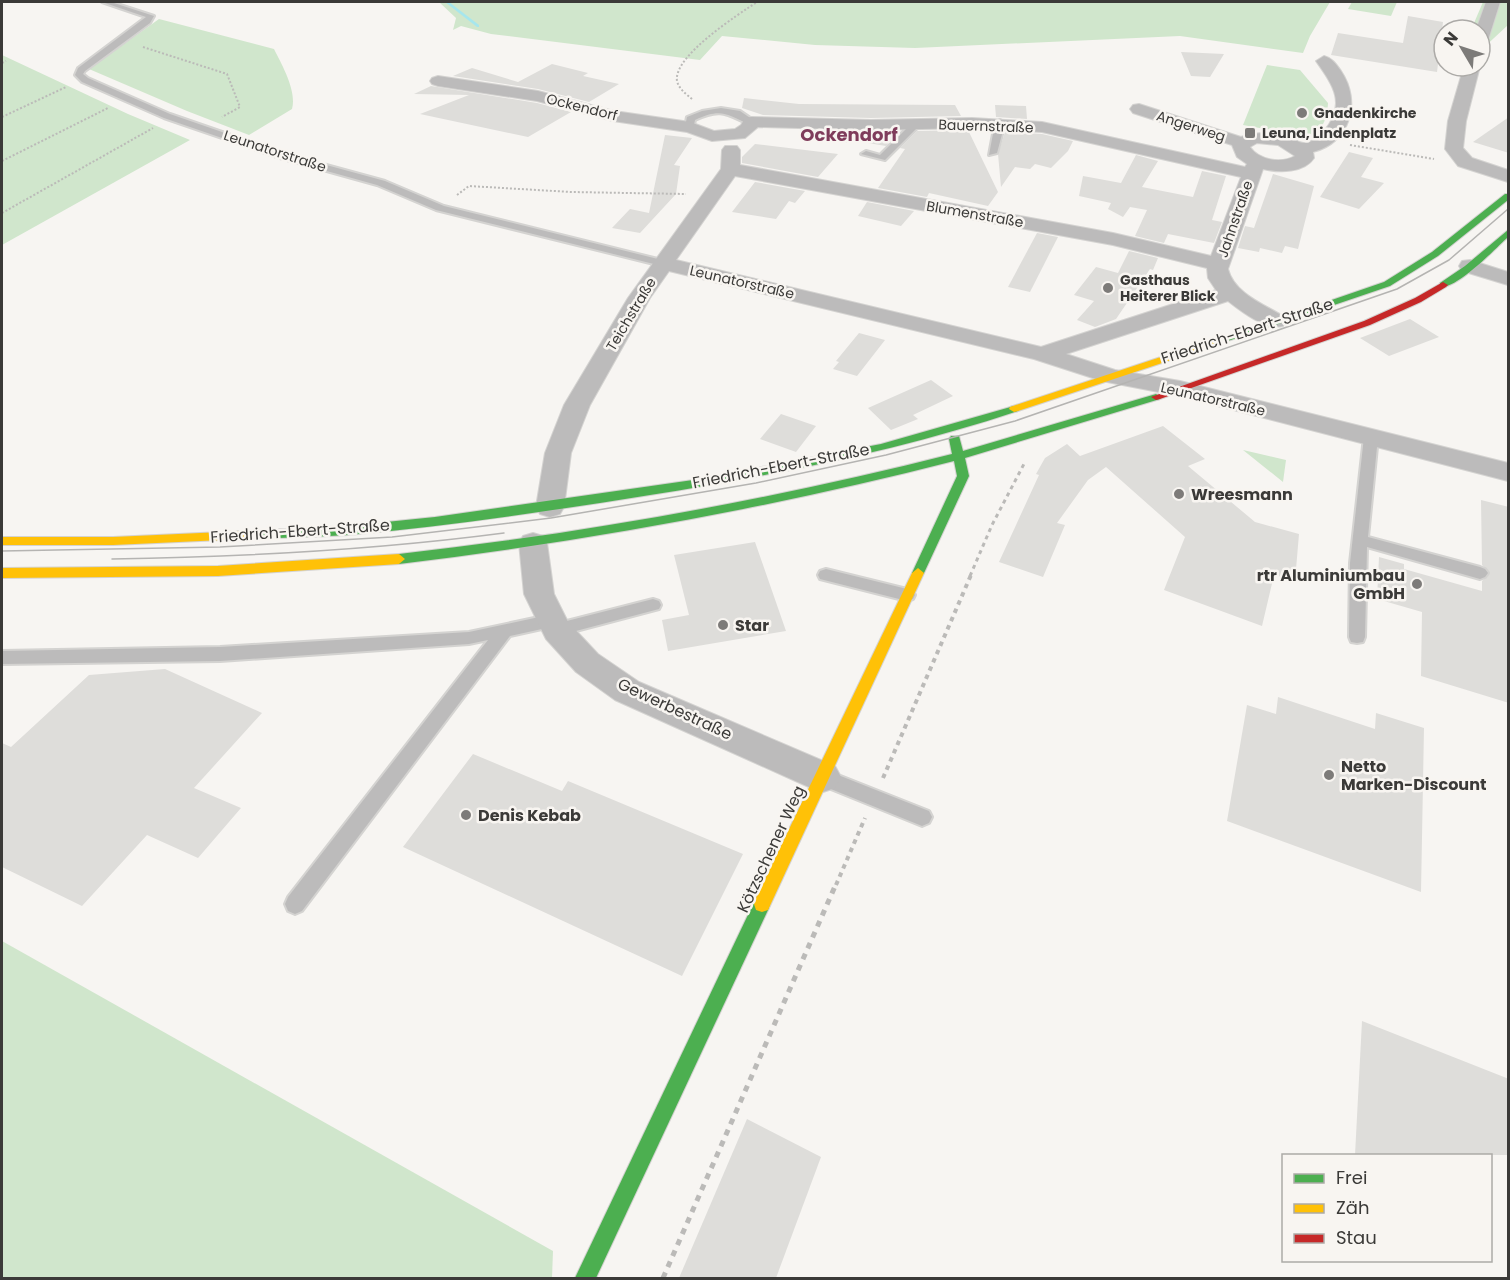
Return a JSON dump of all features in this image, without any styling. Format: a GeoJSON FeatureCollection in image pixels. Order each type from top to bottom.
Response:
{"type":"FeatureCollection","features":[{"type":"Feature","properties":{"kind":"main road","name":"Friedrich-Ebert-Straße"},"geometry":{"type":"LineString","coordinates":[[2,541],[113,541],[360,529],[550,507],[800,465],[950,431],[1377,288],[1415,270],[1509,196]]}},
{"type":"Feature","properties":{"kind":"main road","name":"Friedrich-Ebert-Straße"},"geometry":{"type":"LineString","coordinates":[[2,573],[249,569],[349,564],[534,543],[747,506],[961,458],[1180,389],[1419,300],[1445,285],[1509,233]]}},
{"type":"Feature","properties":{"kind":"main road","name":"Kötzschener Weg"},"geometry":{"type":"LineString","coordinates":[[585,1278],[963,476],[958,447],[950,431]]}},
{"type":"Feature","properties":{"kind":"street"},"geometry":{"type":"LineString","coordinates":[[1488,18],[1493,2]]}},
{"type":"Feature","properties":{"kind":"street"},"geometry":{"type":"LineString","coordinates":[[1254,167],[1241,150],[1243,143],[1267,138],[1281,140],[1300,149],[1311,148],[1325,140],[1338,126],[1345,110],[1342,84],[1336,72],[1324,61]]}},
{"type":"Feature","properties":{"kind":"street"},"geometry":{"type":"LineString","coordinates":[[1469,78],[1456,121],[1454,150],[1465,162],[1509,176]]}},
{"type":"Feature","properties":{"kind":"street","name":"Ockendorf"},"geometry":{"type":"LineString","coordinates":[[438,81],[537,96],[613,116],[690,127],[712,136],[725,136]]}},
{"type":"Feature","properties":{"kind":"street","name":"Angerweg"},"geometry":{"type":"LineString","coordinates":[[1139,109],[1243,143]]}},
{"type":"Feature","properties":{"kind":"street"},"geometry":{"type":"LineString","coordinates":[[730,169],[731,146],[725,136],[739,134],[749,128],[751,122]]}},
{"type":"Feature","properties":{"kind":"street","name":"Bauernstraße"},"geometry":{"type":"LineString","coordinates":[[751,122],[823,125],[1000,123],[1042,128],[1254,167],[1301,163],[1305,158],[1300,149]]}},
{"type":"Feature","properties":{"kind":"street","name":"Jahnstraße"},"geometry":{"type":"LineString","coordinates":[[1254,167],[1220,264],[1218,278],[1232,292],[1275,321]]}},
{"type":"Feature","properties":{"kind":"street","name":"Teichstraße"},"geometry":{"type":"LineString","coordinates":[[550,507],[558,453],[578,405],[639,298],[730,169]]}},
{"type":"Feature","properties":{"kind":"street","name":"Blumenstraße"},"geometry":{"type":"LineString","coordinates":[[730,169],[1113,238],[1220,264]]}},
{"type":"Feature","properties":{"kind":"street","name":"Leunatorstraße"},"geometry":{"type":"LineString","coordinates":[[662,263],[1042,354],[1111,376],[1180,389],[1509,472]]}},
{"type":"Feature","properties":{"kind":"street"},"geometry":{"type":"LineString","coordinates":[[1470,266],[1509,279]]}},
{"type":"Feature","properties":{"kind":"street"},"geometry":{"type":"LineString","coordinates":[[1042,354],[1232,292]]}},
{"type":"Feature","properties":{"kind":"street","name":"Gewerbestraße"},"geometry":{"type":"LineString","coordinates":[[534,543],[539,594],[555,625],[587,663],[627,691],[823,777]]}},
{"type":"Feature","properties":{"kind":"lane"},"geometry":{"type":"LineString","coordinates":[[85,80],[80,75],[81,69],[147,21],[150,16],[105,2]]}},
{"type":"Feature","properties":{"kind":"lane","name":"Leunatorstraße"},"geometry":{"type":"LineString","coordinates":[[85,80],[174,118],[283,156],[381,183],[407,196],[440,208],[662,263]]}},
{"type":"Feature","properties":{"kind":"lane"},"geometry":{"type":"LineString","coordinates":[[690,127],[690,119],[708,111],[737,113],[751,122]]}},
{"type":"Feature","properties":{"kind":"lane"},"geometry":{"type":"LineString","coordinates":[[992,153],[1000,123]]}},
{"type":"Feature","properties":{"kind":"lane"},"geometry":{"type":"LineString","coordinates":[[866,154],[882,158],[916,124]]}},
{"type":"Feature","properties":{"kind":"lane"},"geometry":{"type":"LineString","coordinates":[[1357,637],[1360,540],[1371,437]]}},
{"type":"Feature","properties":{"kind":"lane"},"geometry":{"type":"LineString","coordinates":[[1360,540],[1480,573]]}},
{"type":"Feature","properties":{"kind":"lane"},"geometry":{"type":"LineString","coordinates":[[826,575],[907,595]]}},
{"type":"Feature","properties":{"kind":"lane"},"geometry":{"type":"LineString","coordinates":[[2,658],[220,654],[469,638],[505,630],[555,625],[653,605]]}},
{"type":"Feature","properties":{"kind":"lane"},"geometry":{"type":"LineString","coordinates":[[295,904],[505,630]]}},
{"type":"Feature","properties":{"kind":"lane"},"geometry":{"type":"LineString","coordinates":[[823,777],[922,817]]}},
{"type":"Feature","properties":{"kind":"path"},"geometry":{"type":"LineString","coordinates":[[708,111],[683,93],[677,78],[680,67],[720,27],[757,2]]}},
{"type":"Feature","properties":{"kind":"path"},"geometry":{"type":"LineString","coordinates":[[118,41],[227,74],[240,107],[201,127]]}},
{"type":"Feature","properties":{"kind":"path"},"geometry":{"type":"LineString","coordinates":[[2,63],[6,61]]}},
{"type":"Feature","properties":{"kind":"path"},"geometry":{"type":"LineString","coordinates":[[2,117],[85,80]]}},
{"type":"Feature","properties":{"kind":"path"},"geometry":{"type":"LineString","coordinates":[[2,161],[110,107],[130,100]]}},
{"type":"Feature","properties":{"kind":"path"},"geometry":{"type":"LineString","coordinates":[[2,213],[174,118]]}},
{"type":"Feature","properties":{"kind":"path"},"geometry":{"type":"LineString","coordinates":[[1325,140],[1394,154],[1465,162]]}},
{"type":"Feature","properties":{"kind":"path"},"geometry":{"type":"LineString","coordinates":[[440,208],[469,186],[628,195],[711,194]]}},
{"type":"Feature","properties":{"kind":"green space"},"geometry":{"type":"Polygon","coordinates":[[[439,2],[1330,2],[1303,53],[1180,36],[915,48],[815,45],[722,36],[700,60],[491,34],[461,26],[453,30],[456,18],[439,2]]]}},
{"type":"Feature","properties":{"kind":"green space"},"geometry":{"type":"Polygon","coordinates":[[[1352,2],[1397,2],[1391,16],[1348,9],[1352,2]]]}},
{"type":"Feature","properties":{"kind":"green space"},"geometry":{"type":"Polygon","coordinates":[[[1483,2],[1508,2],[1508,25],[1492,40],[1492,18],[1476,18],[1483,2]]]}},
{"type":"Feature","properties":{"kind":"green space"},"geometry":{"type":"Polygon","coordinates":[[[159,19],[274,49],[291,86],[292,109],[249,135],[89,69],[159,19]]]}},
{"type":"Feature","properties":{"kind":"green space"},"geometry":{"type":"Polygon","coordinates":[[[2,55],[128,114],[190,140],[2,245],[2,55]]]}},
{"type":"Feature","properties":{"kind":"green space"},"geometry":{"type":"Polygon","coordinates":[[[1267,65],[1300,70],[1328,103],[1327,116],[1316,138],[1243,125],[1267,65]]]}},
{"type":"Feature","properties":{"kind":"green space"},"geometry":{"type":"Polygon","coordinates":[[[1243,450],[1286,460],[1283,482],[1243,450]]]}},
{"type":"Feature","properties":{"kind":"green space"},"geometry":{"type":"Polygon","coordinates":[[[2,941],[553,1251],[552,1278],[2,1278],[2,941]]]}},
{"type":"Feature","properties":{"kind":"building"},"geometry":{"type":"Polygon","coordinates":[[[1408,16],[1432,20],[1432,71],[1331,55],[1338,33],[1403,43],[1408,16]]]}},
{"type":"Feature","properties":{"kind":"building"},"geometry":{"type":"Polygon","coordinates":[[[1181,52],[1224,54],[1210,77],[1191,76],[1181,52]]]}},
{"type":"Feature","properties":{"kind":"building"},"geometry":{"type":"Polygon","coordinates":[[[552,64],[588,73],[583,76],[619,84],[589,102],[538,89],[453,76],[472,68],[518,82],[552,64]]]}},
{"type":"Feature","properties":{"kind":"building"},"geometry":{"type":"Polygon","coordinates":[[[431,86],[537,103],[571,112],[528,137],[420,114],[469,95],[414,94],[431,86]]]}},
{"type":"Feature","properties":{"kind":"building"},"geometry":{"type":"Polygon","coordinates":[[[744,98],[799,104],[955,105],[961,116],[871,118],[763,115],[742,108],[744,98]]]}},
{"type":"Feature","properties":{"kind":"building"},"geometry":{"type":"Polygon","coordinates":[[[995,105],[1026,106],[1027,119],[996,117],[995,105]]]}},
{"type":"Feature","properties":{"kind":"building"},"geometry":{"type":"Polygon","coordinates":[[[1509,117],[1509,153],[1473,142],[1509,117]]]}},
{"type":"Feature","properties":{"kind":"building"},"geometry":{"type":"Polygon","coordinates":[[[968,130],[998,192],[988,206],[929,193],[927,197],[878,188],[905,149],[900,148],[917,131],[968,130]]]}},
{"type":"Feature","properties":{"kind":"building"},"geometry":{"type":"Polygon","coordinates":[[[810,131],[900,132],[886,146],[850,140],[848,143],[810,131]]]}},
{"type":"Feature","properties":{"kind":"building"},"geometry":{"type":"Polygon","coordinates":[[[1005,132],[1042,134],[1073,141],[1068,151],[1051,168],[1035,164],[1030,169],[1015,167],[1001,187],[998,154],[1005,132]]]}},
{"type":"Feature","properties":{"kind":"building"},"geometry":{"type":"Polygon","coordinates":[[[665,135],[692,138],[674,165],[680,166],[676,194],[640,233],[612,228],[630,209],[649,213],[665,135]]]}},
{"type":"Feature","properties":{"kind":"building"},"geometry":{"type":"Polygon","coordinates":[[[755,144],[838,154],[818,177],[742,163],[742,157],[755,144]]]}},
{"type":"Feature","properties":{"kind":"building"},"geometry":{"type":"Polygon","coordinates":[[[1349,152],[1373,158],[1361,177],[1384,183],[1359,209],[1320,197],[1349,152]]]}},
{"type":"Feature","properties":{"kind":"building"},"geometry":{"type":"Polygon","coordinates":[[[1136,155],[1158,161],[1142,187],[1193,197],[1202,171],[1226,176],[1212,220],[1222,222],[1214,243],[1168,234],[1164,243],[1135,236],[1147,210],[1130,207],[1123,217],[1108,209],[1111,203],[1079,196],[1083,176],[1121,183],[1136,155]]]}},
{"type":"Feature","properties":{"kind":"building"},"geometry":{"type":"Polygon","coordinates":[[[1273,174],[1314,186],[1298,249],[1285,246],[1282,253],[1260,248],[1259,252],[1238,248],[1245,226],[1254,228],[1273,174]]]}},
{"type":"Feature","properties":{"kind":"building"},"geometry":{"type":"Polygon","coordinates":[[[755,182],[805,191],[795,203],[789,201],[776,219],[732,212],[755,182]]]}},
{"type":"Feature","properties":{"kind":"building"},"geometry":{"type":"Polygon","coordinates":[[[867,202],[914,211],[901,226],[858,216],[867,202]]]}},
{"type":"Feature","properties":{"kind":"building"},"geometry":{"type":"Polygon","coordinates":[[[1037,233],[1058,237],[1030,292],[1008,287],[1037,233]]]}},
{"type":"Feature","properties":{"kind":"building"},"geometry":{"type":"Polygon","coordinates":[[[1129,251],[1158,258],[1153,270],[1150,269],[1116,319],[1095,327],[1077,320],[1094,301],[1074,295],[1096,267],[1118,273],[1129,251]]]}},
{"type":"Feature","properties":{"kind":"building"},"geometry":{"type":"Polygon","coordinates":[[[1410,319],[1439,337],[1389,356],[1360,338],[1410,319]]]}},
{"type":"Feature","properties":{"kind":"building"},"geometry":{"type":"Polygon","coordinates":[[[859,333],[885,340],[857,376],[833,369],[839,362],[836,361],[859,333]]]}},
{"type":"Feature","properties":{"kind":"building"},"geometry":{"type":"Polygon","coordinates":[[[931,380],[953,396],[913,415],[918,419],[891,430],[868,408],[931,380]]]}},
{"type":"Feature","properties":{"kind":"building"},"geometry":{"type":"Polygon","coordinates":[[[781,414],[816,426],[796,452],[760,439],[781,414]]]}},
{"type":"Feature","properties":{"kind":"building"},"geometry":{"type":"Polygon","coordinates":[[[1163,426],[1205,459],[1188,466],[1255,522],[1299,534],[1295,581],[1274,575],[1262,626],[1164,590],[1185,537],[1106,467],[1088,480],[1057,523],[1065,525],[1043,577],[999,562],[1045,458],[1067,444],[1080,456],[1163,426]]]}},
{"type":"Feature","properties":{"kind":"building"},"geometry":{"type":"Polygon","coordinates":[[[1481,500],[1509,507],[1509,703],[1421,676],[1422,612],[1377,599],[1379,557],[1404,564],[1404,569],[1482,591],[1482,581],[1490,573],[1482,565],[1481,500]]]}},
{"type":"Feature","properties":{"kind":"building"},"geometry":{"type":"Polygon","coordinates":[[[755,542],[786,631],[668,651],[662,620],[689,615],[674,555],[755,542]]]}},
{"type":"Feature","properties":{"kind":"building"},"geometry":{"type":"Polygon","coordinates":[[[165,669],[262,713],[194,788],[241,808],[198,858],[147,835],[82,906],[2,867],[2,743],[11,747],[89,675],[165,669]]]}},
{"type":"Feature","properties":{"kind":"building","name":"Netto Marken-Discount"},"geometry":{"type":"Polygon","coordinates":[[[1278,697],[1375,729],[1376,713],[1424,728],[1421,892],[1227,821],[1247,705],[1276,714],[1278,697]]]}},
{"type":"Feature","properties":{"kind":"building"},"geometry":{"type":"Polygon","coordinates":[[[473,754],[562,791],[568,781],[743,854],[682,976],[403,847],[473,754]]]}},
{"type":"Feature","properties":{"kind":"building"},"geometry":{"type":"Polygon","coordinates":[[[1362,1021],[1509,1079],[1509,1155],[1355,1154],[1362,1021]]]}},
{"type":"Feature","properties":{"kind":"building"},"geometry":{"type":"Polygon","coordinates":[[[747,1119],[821,1157],[776,1278],[679,1278],[747,1119]]]}},
{"type":"Feature","properties":{"kind":"waterway"},"geometry":{"type":"LineString","coordinates":[[447,2],[478,26]]}},
{"type":"Feature","properties":{"kind":"tram line"},"geometry":{"type":"LineString","coordinates":[[2,551],[220,547],[392,537],[551,518],[756,483],[886,455],[1015,421],[1397,289],[1449,260],[1508,209]]}},
{"type":"Feature","properties":{"kind":"tram line"},"geometry":{"type":"LineString","coordinates":[[112,559],[308,552],[504,533]]}},
{"type":"Feature","properties":{"kind":"traffic: fast"},"geometry":{"type":"LineString","coordinates":[[1212,343],[1387,284],[1435,254],[1508,196]]}},
{"type":"Feature","properties":{"kind":"traffic: fast"},"geometry":{"type":"LineString","coordinates":[[1443,285],[1468,268],[1508,233]]}},
{"type":"Feature","properties":{"kind":"traffic: fast"},"geometry":{"type":"LineString","coordinates":[[399,559],[591,534],[782,498],[970,453],[1156,397]]}},
{"type":"Feature","properties":{"kind":"traffic: fast"},"geometry":{"type":"LineString","coordinates":[[244,535],[347,530],[435,521],[546,507],[700,483],[791,467],[881,447],[1014,409]]}},
{"type":"Feature","properties":{"kind":"traffic: fast"},"geometry":{"type":"LineString","coordinates":[[918,573],[963,476],[955,439]]}},
{"type":"Feature","properties":{"kind":"traffic: fast"},"geometry":{"type":"LineString","coordinates":[[585,1278],[762,904]]}},
{"type":"Feature","properties":{"kind":"traffic: slow"},"geometry":{"type":"LineString","coordinates":[[1014,409],[1212,343]]}},
{"type":"Feature","properties":{"kind":"traffic: slow"},"geometry":{"type":"LineString","coordinates":[[2,541],[113,541],[244,535]]}},
{"type":"Feature","properties":{"kind":"traffic: slow"},"geometry":{"type":"LineString","coordinates":[[2,573],[218,571],[399,559]]}},
{"type":"Feature","properties":{"kind":"traffic: slow"},"geometry":{"type":"LineString","coordinates":[[762,904],[918,573]]}},
{"type":"Feature","properties":{"kind":"traffic: jam"},"geometry":{"type":"LineString","coordinates":[[1156,397],[1367,323],[1418,300],[1443,285]]}},
{"type":"Feature","properties":{"kind":"place","name":"Gnadenkirche"},"geometry":{"type":"Point","coordinates":[1302,113]}},
{"type":"Feature","properties":{"kind":"place","name":"Leuna, Lindenplatz"},"geometry":{"type":"Point","coordinates":[1250,133]}},
{"type":"Feature","properties":{"kind":"place","name":"Gasthaus Heiterer Blick"},"geometry":{"type":"Point","coordinates":[1108,288]}},
{"type":"Feature","properties":{"kind":"place","name":"Wreesmann"},"geometry":{"type":"Point","coordinates":[1179,494]}},
{"type":"Feature","properties":{"kind":"place","name":"rtr Aluminiumbau GmbH"},"geometry":{"type":"Point","coordinates":[1417,584]}},
{"type":"Feature","properties":{"kind":"place","name":"Star"},"geometry":{"type":"Point","coordinates":[723,625]}},
{"type":"Feature","properties":{"kind":"place","name":"Netto Marken-Discount"},"geometry":{"type":"Point","coordinates":[1329,775]}},
{"type":"Feature","properties":{"kind":"place","name":"Denis Kebab"},"geometry":{"type":"Point","coordinates":[466,815]}},
{"type":"Feature","properties":{"kind":"district","name":"Ockendorf"},"geometry":{"type":"Point","coordinates":[849,134]}}]}
